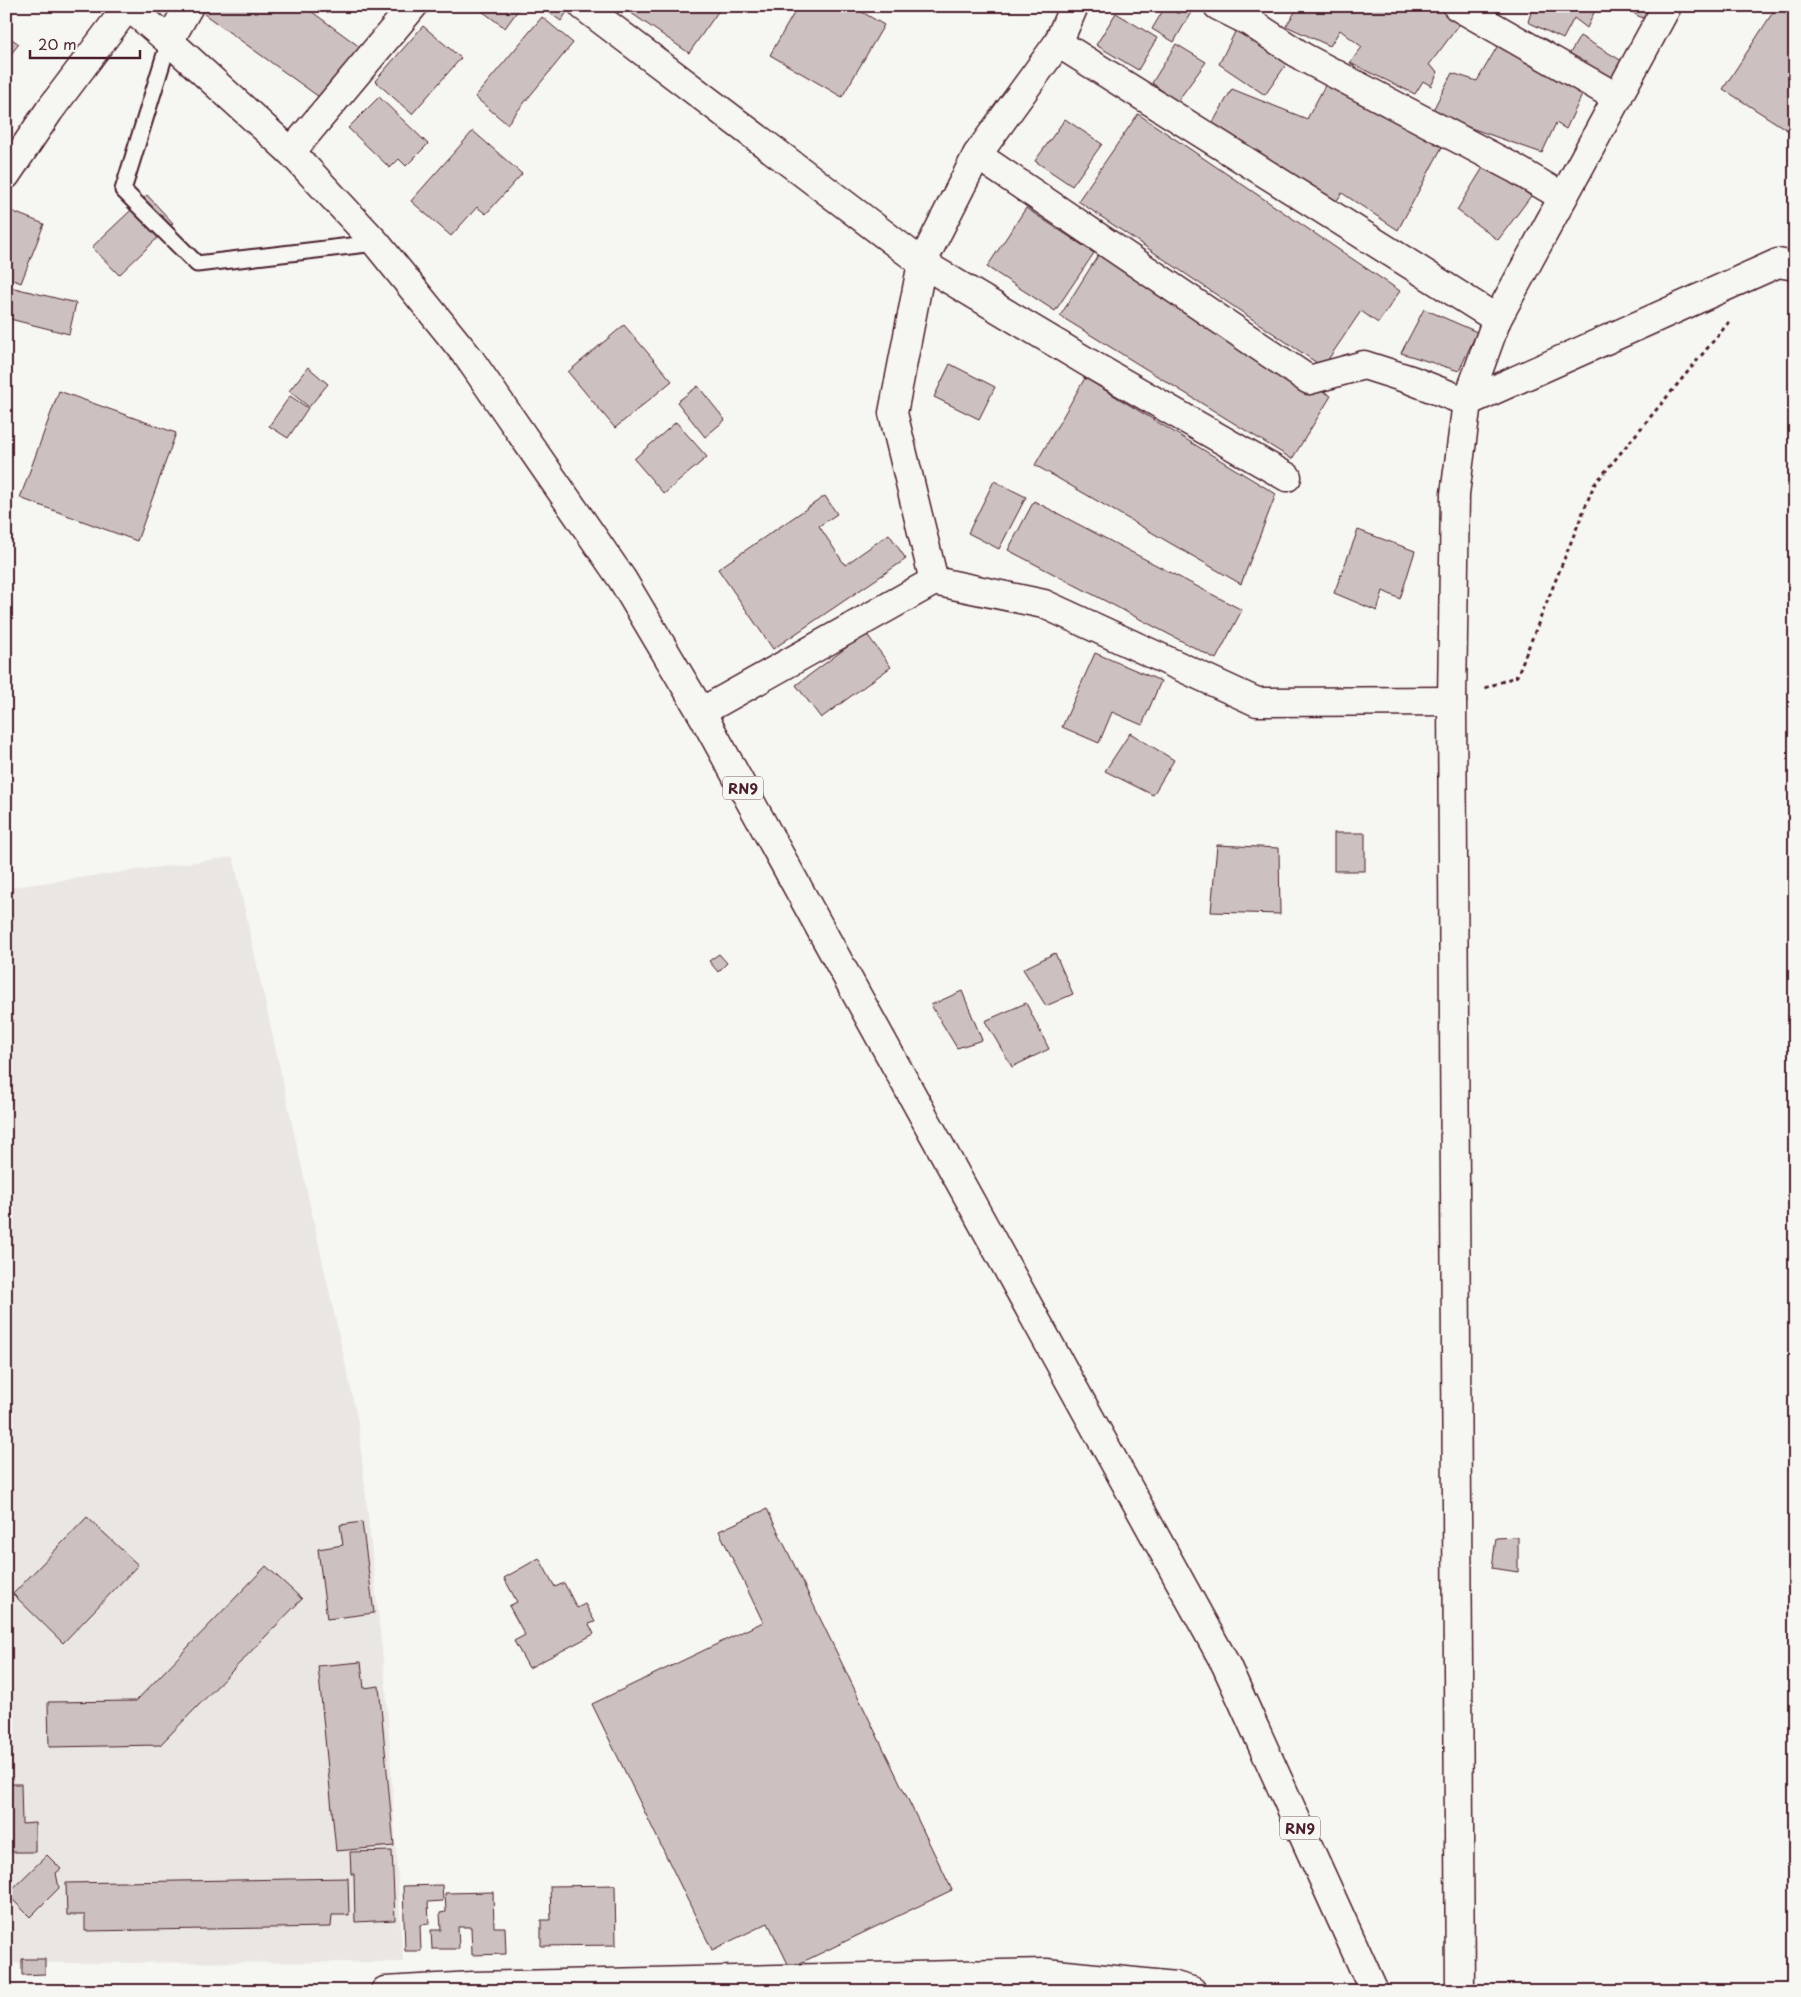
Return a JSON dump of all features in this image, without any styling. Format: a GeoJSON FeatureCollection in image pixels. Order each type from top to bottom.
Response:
{"type":"FeatureCollection","features":[{"type":"Feature","properties":{"kind":"street","name":"RN9"},"geometry":{"type":"LineString","coordinates":[[128,6],[291,152],[376,243],[469,358],[617,571],[701,712],[1226,1665],[1374,1991]]}},
{"type":"Feature","properties":{"kind":"street"},"geometry":{"type":"LineString","coordinates":[[6,176],[49,111],[128,6]]}},
{"type":"Feature","properties":{"kind":"street"},"geometry":{"type":"LineString","coordinates":[[169,41],[189,6]]}},
{"type":"Feature","properties":{"kind":"street"},"geometry":{"type":"LineString","coordinates":[[291,152],[413,6]]}},
{"type":"Feature","properties":{"kind":"street"},"geometry":{"type":"LineString","coordinates":[[583,6],[922,263],[1099,369],[1287,477]]}},
{"type":"Feature","properties":{"kind":"street"},"geometry":{"type":"LineString","coordinates":[[934,581],[893,413],[922,263],[977,156],[1058,43],[1074,6]]}},
{"type":"Feature","properties":{"kind":"street"},"geometry":{"type":"LineString","coordinates":[[1218,6],[1250,22],[1303,57],[1514,168],[1563,197]]}},
{"type":"Feature","properties":{"kind":"street"},"geometry":{"type":"LineString","coordinates":[[1457,6],[1618,98]]}},
{"type":"Feature","properties":{"kind":"street"},"geometry":{"type":"LineString","coordinates":[[1460,1991],[1452,701],[1455,494],[1467,402],[1497,319],[1667,6]]}},
{"type":"Feature","properties":{"kind":"street"},"geometry":{"type":"LineString","coordinates":[[1058,43],[1497,319]]}},
{"type":"Feature","properties":{"kind":"street"},"geometry":{"type":"LineString","coordinates":[[977,156],[1309,380],[1364,365],[1411,380],[1467,402],[1778,263],[1795,266]]}},
{"type":"Feature","properties":{"kind":"street"},"geometry":{"type":"LineString","coordinates":[[701,712],[934,581],[1044,604],[1257,702],[1452,701]]}},
{"type":"Feature","properties":{"kind":"street"},"geometry":{"type":"LineString","coordinates":[[385,1991],[473,1986],[1046,1973],[1176,1986],[1192,1991]]}},
{"type":"Feature","properties":{"kind":"lane"},"geometry":{"type":"LineString","coordinates":[[169,41],[124,190],[197,264],[376,243]]}},
{"type":"Feature","properties":{"kind":"path"},"geometry":{"type":"LineString","coordinates":[[1452,701],[1517,676],[1594,485],[1733,317]]}},
{"type":"Feature","properties":{"kind":"shaded area"},"geometry":{"type":"Polygon","coordinates":[[[233,857],[358,1422],[386,1689],[403,1962],[6,1963],[6,888],[233,857]]]}},
{"type":"Feature","properties":{"kind":"building"},"geometry":{"type":"Polygon","coordinates":[[[210,6],[304,6],[364,50],[326,102],[204,14],[210,6]]]}},
{"type":"Feature","properties":{"kind":"building"},"geometry":{"type":"Polygon","coordinates":[[[475,6],[521,6],[505,28],[475,6]]]}},
{"type":"Feature","properties":{"kind":"building"},"geometry":{"type":"Polygon","coordinates":[[[540,6],[571,6],[561,21],[540,6]]]}},
{"type":"Feature","properties":{"kind":"building"},"geometry":{"type":"Polygon","coordinates":[[[621,6],[722,6],[689,53],[621,6]]]}},
{"type":"Feature","properties":{"kind":"building"},"geometry":{"type":"Polygon","coordinates":[[[798,6],[852,6],[884,25],[842,97],[770,55],[798,6]]]}},
{"type":"Feature","properties":{"kind":"building"},"geometry":{"type":"Polygon","coordinates":[[[1184,6],[1194,7],[1174,42],[1152,29],[1165,7],[1179,14],[1184,6]]]}},
{"type":"Feature","properties":{"kind":"building"},"geometry":{"type":"Polygon","coordinates":[[[1299,6],[1444,6],[1465,17],[1429,65],[1438,72],[1431,86],[1423,81],[1415,94],[1350,63],[1362,47],[1340,30],[1330,46],[1286,26],[1299,6]]]}},
{"type":"Feature","properties":{"kind":"building"},"geometry":{"type":"Polygon","coordinates":[[[1533,6],[1597,6],[1587,28],[1574,18],[1563,39],[1528,22],[1533,6]]]}},
{"type":"Feature","properties":{"kind":"building"},"geometry":{"type":"Polygon","coordinates":[[[1623,6],[1655,6],[1647,19],[1638,16],[1623,6]]]}},
{"type":"Feature","properties":{"kind":"building"},"geometry":{"type":"Polygon","coordinates":[[[1777,6],[1786,6],[1795,12],[1795,135],[1723,89],[1777,6]]]}},
{"type":"Feature","properties":{"kind":"building"},"geometry":{"type":"Polygon","coordinates":[[[1116,13],[1157,38],[1138,70],[1096,45],[1116,13]]]}},
{"type":"Feature","properties":{"kind":"building"},"geometry":{"type":"Polygon","coordinates":[[[542,17],[573,43],[507,124],[475,97],[542,17]]]}},
{"type":"Feature","properties":{"kind":"building"},"geometry":{"type":"Polygon","coordinates":[[[423,26],[461,58],[412,114],[375,81],[423,26]]]}},
{"type":"Feature","properties":{"kind":"building"},"geometry":{"type":"Polygon","coordinates":[[[1238,26],[1290,59],[1265,95],[1219,64],[1238,26]]]}},
{"type":"Feature","properties":{"kind":"building"},"geometry":{"type":"Polygon","coordinates":[[[6,35],[19,44],[6,60],[6,35]]]}},
{"type":"Feature","properties":{"kind":"building"},"geometry":{"type":"Polygon","coordinates":[[[1580,36],[1622,61],[1611,81],[1569,55],[1580,36]]]}},
{"type":"Feature","properties":{"kind":"building"},"geometry":{"type":"Polygon","coordinates":[[[1500,42],[1583,93],[1566,129],[1556,123],[1542,153],[1431,114],[1452,73],[1477,81],[1500,42]]]}},
{"type":"Feature","properties":{"kind":"building"},"geometry":{"type":"Polygon","coordinates":[[[1176,44],[1206,62],[1177,102],[1152,83],[1176,44]]]}},
{"type":"Feature","properties":{"kind":"building"},"geometry":{"type":"Polygon","coordinates":[[[1329,78],[1443,145],[1398,230],[1342,193],[1336,202],[1212,124],[1232,89],[1307,119],[1329,78]]]}},
{"type":"Feature","properties":{"kind":"building"},"geometry":{"type":"Polygon","coordinates":[[[379,97],[428,144],[406,166],[399,159],[390,168],[348,128],[379,97]]]}},
{"type":"Feature","properties":{"kind":"building"},"geometry":{"type":"Polygon","coordinates":[[[1138,114],[1400,291],[1378,323],[1361,311],[1323,367],[1078,201],[1138,114]]]}},
{"type":"Feature","properties":{"kind":"building"},"geometry":{"type":"Polygon","coordinates":[[[1065,119],[1102,144],[1072,186],[1035,161],[1065,119]]]}},
{"type":"Feature","properties":{"kind":"building"},"geometry":{"type":"Polygon","coordinates":[[[473,131],[522,174],[486,214],[477,207],[451,236],[411,201],[473,131]]]}},
{"type":"Feature","properties":{"kind":"building"},"geometry":{"type":"Polygon","coordinates":[[[1484,166],[1531,196],[1498,240],[1457,210],[1484,166]]]}},
{"type":"Feature","properties":{"kind":"building"},"geometry":{"type":"Polygon","coordinates":[[[147,195],[173,223],[119,275],[92,247],[147,195]]]}},
{"type":"Feature","properties":{"kind":"building"},"geometry":{"type":"Polygon","coordinates":[[[1026,208],[1094,253],[1055,311],[987,267],[1026,208]]]}},
{"type":"Feature","properties":{"kind":"building"},"geometry":{"type":"Polygon","coordinates":[[[6,209],[44,224],[21,283],[6,277],[6,209]]]}},
{"type":"Feature","properties":{"kind":"building"},"geometry":{"type":"Polygon","coordinates":[[[1099,254],[1331,396],[1292,459],[1060,316],[1099,254]]]}},
{"type":"Feature","properties":{"kind":"building"},"geometry":{"type":"Polygon","coordinates":[[[6,286],[76,303],[69,334],[6,318],[6,286]]]}},
{"type":"Feature","properties":{"kind":"building"},"geometry":{"type":"Polygon","coordinates":[[[1424,309],[1477,332],[1459,371],[1401,353],[1424,309]]]}},
{"type":"Feature","properties":{"kind":"building"},"geometry":{"type":"Polygon","coordinates":[[[624,325],[672,381],[615,428],[568,372],[624,325]]]}},
{"type":"Feature","properties":{"kind":"building"},"geometry":{"type":"Polygon","coordinates":[[[950,364],[995,387],[979,419],[934,397],[950,364]]]}},
{"type":"Feature","properties":{"kind":"building"},"geometry":{"type":"Polygon","coordinates":[[[308,367],[328,384],[309,407],[289,391],[308,367]]]}},
{"type":"Feature","properties":{"kind":"building"},"geometry":{"type":"Polygon","coordinates":[[[1085,378],[1276,494],[1241,584],[1035,465],[1085,378]]]}},
{"type":"Feature","properties":{"kind":"building"},"geometry":{"type":"Polygon","coordinates":[[[698,386],[725,420],[705,437],[677,402],[698,386]]]}},
{"type":"Feature","properties":{"kind":"building"},"geometry":{"type":"Polygon","coordinates":[[[59,391],[176,433],[137,541],[20,498],[59,391]]]}},
{"type":"Feature","properties":{"kind":"building"},"geometry":{"type":"Polygon","coordinates":[[[290,396],[308,408],[288,438],[269,426],[290,396]]]}},
{"type":"Feature","properties":{"kind":"building"},"geometry":{"type":"Polygon","coordinates":[[[676,422],[707,457],[664,494],[634,459],[676,422]]]}},
{"type":"Feature","properties":{"kind":"building"},"geometry":{"type":"Polygon","coordinates":[[[994,481],[1026,497],[999,549],[968,533],[994,481]]]}},
{"type":"Feature","properties":{"kind":"building"},"geometry":{"type":"Polygon","coordinates":[[[825,496],[837,514],[819,526],[845,565],[889,534],[906,559],[773,649],[718,569],[825,496]]]}},
{"type":"Feature","properties":{"kind":"building"},"geometry":{"type":"Polygon","coordinates":[[[1034,501],[1242,610],[1216,659],[1008,550],[1034,501]]]}},
{"type":"Feature","properties":{"kind":"building"},"geometry":{"type":"Polygon","coordinates":[[[1358,530],[1415,551],[1400,599],[1383,591],[1377,611],[1334,593],[1358,530]]]}},
{"type":"Feature","properties":{"kind":"building"},"geometry":{"type":"Polygon","coordinates":[[[866,633],[891,667],[821,718],[796,685],[866,633]]]}},
{"type":"Feature","properties":{"kind":"building"},"geometry":{"type":"Polygon","coordinates":[[[1095,653],[1161,681],[1142,725],[1112,712],[1099,743],[1062,727],[1095,653]]]}},
{"type":"Feature","properties":{"kind":"building"},"geometry":{"type":"Polygon","coordinates":[[[1130,733],[1174,760],[1153,795],[1105,771],[1130,733]]]}},
{"type":"Feature","properties":{"kind":"building"},"geometry":{"type":"Polygon","coordinates":[[[1334,833],[1365,833],[1365,871],[1334,871],[1334,833]]]}},
{"type":"Feature","properties":{"kind":"building"},"geometry":{"type":"Polygon","coordinates":[[[1217,845],[1279,848],[1280,914],[1211,912],[1217,845]]]}},
{"type":"Feature","properties":{"kind":"building"},"geometry":{"type":"Polygon","coordinates":[[[1055,953],[1073,994],[1046,1006],[1023,969],[1055,953]]]}},
{"type":"Feature","properties":{"kind":"building"},"geometry":{"type":"Polygon","coordinates":[[[719,954],[727,963],[718,972],[709,961],[719,954]]]}},
{"type":"Feature","properties":{"kind":"building"},"geometry":{"type":"Polygon","coordinates":[[[962,991],[982,1040],[957,1048],[931,1005],[962,991]]]}},
{"type":"Feature","properties":{"kind":"building"},"geometry":{"type":"Polygon","coordinates":[[[1026,1003],[1049,1049],[1012,1067],[985,1021],[1026,1003]]]}},
{"type":"Feature","properties":{"kind":"building"},"geometry":{"type":"Polygon","coordinates":[[[767,1509],[952,1890],[790,1968],[768,1923],[712,1950],[592,1704],[763,1622],[719,1531],[767,1509]]]}},
{"type":"Feature","properties":{"kind":"building"},"geometry":{"type":"Polygon","coordinates":[[[87,1517],[138,1565],[63,1643],[13,1594],[87,1517]]]}},
{"type":"Feature","properties":{"kind":"building"},"geometry":{"type":"Polygon","coordinates":[[[362,1522],[374,1613],[327,1619],[318,1549],[343,1545],[340,1525],[362,1522]]]}},
{"type":"Feature","properties":{"kind":"building"},"geometry":{"type":"Polygon","coordinates":[[[1518,1537],[1518,1572],[1492,1568],[1496,1538],[1518,1537]]]}},
{"type":"Feature","properties":{"kind":"building"},"geometry":{"type":"Polygon","coordinates":[[[539,1558],[555,1587],[564,1583],[577,1608],[585,1604],[595,1622],[589,1624],[594,1634],[529,1668],[514,1641],[525,1635],[509,1606],[517,1602],[504,1578],[539,1558]]]}},
{"type":"Feature","properties":{"kind":"building"},"geometry":{"type":"Polygon","coordinates":[[[266,1566],[302,1599],[160,1745],[49,1747],[48,1702],[136,1701],[266,1566]]]}},
{"type":"Feature","properties":{"kind":"building"},"geometry":{"type":"Polygon","coordinates":[[[361,1662],[364,1688],[379,1686],[394,1846],[336,1851],[318,1666],[361,1662]]]}},
{"type":"Feature","properties":{"kind":"building"},"geometry":{"type":"Polygon","coordinates":[[[6,1760],[9,1760],[9,1784],[21,1784],[22,1824],[35,1823],[35,1852],[6,1852],[6,1760]]]}},
{"type":"Feature","properties":{"kind":"building"},"geometry":{"type":"Polygon","coordinates":[[[392,1851],[395,1920],[355,1922],[354,1874],[351,1874],[350,1852],[392,1851]]]}},
{"type":"Feature","properties":{"kind":"building"},"geometry":{"type":"Polygon","coordinates":[[[47,1855],[61,1869],[56,1873],[59,1888],[30,1917],[7,1894],[47,1855]]]}},
{"type":"Feature","properties":{"kind":"building"},"geometry":{"type":"Polygon","coordinates":[[[348,1878],[349,1915],[332,1915],[331,1927],[85,1931],[85,1915],[67,1915],[66,1883],[348,1878]]]}},
{"type":"Feature","properties":{"kind":"building"},"geometry":{"type":"Polygon","coordinates":[[[442,1885],[443,1901],[428,1902],[429,1924],[420,1925],[421,1951],[405,1951],[403,1886],[442,1885]]]}},
{"type":"Feature","properties":{"kind":"building"},"geometry":{"type":"Polygon","coordinates":[[[615,1885],[616,1945],[541,1946],[541,1920],[551,1920],[550,1886],[615,1885]]]}},
{"type":"Feature","properties":{"kind":"building"},"geometry":{"type":"Polygon","coordinates":[[[493,1892],[494,1927],[505,1927],[506,1954],[472,1955],[471,1927],[458,1927],[459,1949],[432,1949],[431,1930],[441,1930],[440,1913],[446,1912],[445,1893],[493,1892]]]}},
{"type":"Feature","properties":{"kind":"building"},"geometry":{"type":"Polygon","coordinates":[[[22,1959],[45,1959],[45,1974],[22,1975],[22,1959]]]}}]}
